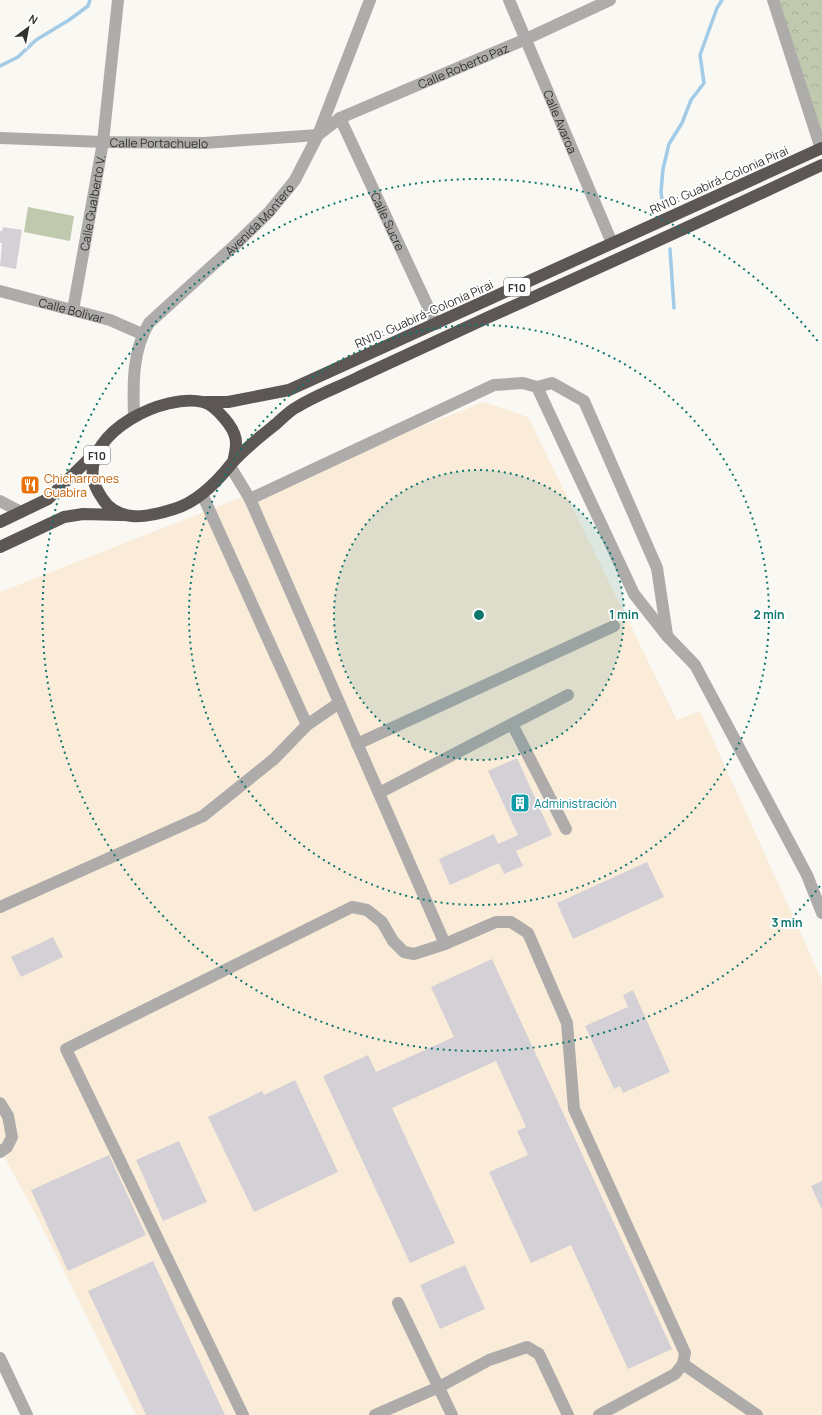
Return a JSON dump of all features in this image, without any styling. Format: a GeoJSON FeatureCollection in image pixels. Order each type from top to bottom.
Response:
{"type":"FeatureCollection","features":[{"type":"Feature","properties":{"kind":"highway","name":"RN10: Guabirá-Colonia Pirai"},"geometry":{"type":"LineString","coordinates":[[205,402],[228,402],[289,390],[822,148]]}},
{"type":"Feature","properties":{"kind":"highway","name":"F10"},"geometry":{"type":"LineString","coordinates":[[0,547],[64,517],[83,514],[144,515],[178,508],[202,494],[223,476],[232,464],[296,407],[442,338],[619,259],[822,165]]}},
{"type":"Feature","properties":{"kind":"highway","name":"F10"},"geometry":{"type":"LineString","coordinates":[[0,522],[48,499],[120,427],[134,417],[167,403],[182,400],[205,402]]}},
{"type":"Feature","properties":{"kind":"highway"},"geometry":{"type":"LineString","coordinates":[[205,402],[218,411],[227,422],[235,436],[237,447],[232,464]]}},
{"type":"Feature","properties":{"kind":"highway","name":"F10"},"geometry":{"type":"LineString","coordinates":[[100,448],[93,465],[93,479],[98,491],[106,503],[121,515]]}},
{"type":"Feature","properties":{"kind":"street","name":"Calle Gualberto V."},"geometry":{"type":"LineString","coordinates":[[73,310],[102,142],[118,0]]}},
{"type":"Feature","properties":{"kind":"street","name":"Avenida Montero"},"geometry":{"type":"LineString","coordinates":[[134,417],[132,378],[142,334],[149,323],[269,212],[295,180],[318,135],[370,0]]}},
{"type":"Feature","properties":{"kind":"street","name":"Calle Avaroa"},"geometry":{"type":"LineString","coordinates":[[509,0],[612,243]]}},
{"type":"Feature","properties":{"kind":"street","name":"Calle Roberto Paz"},"geometry":{"type":"LineString","coordinates":[[318,135],[340,118],[526,39],[610,0]]}},
{"type":"Feature","properties":{"kind":"street"},"geometry":{"type":"LineString","coordinates":[[773,0],[822,148]]}},
{"type":"Feature","properties":{"kind":"street","name":"Calle Sucre"},"geometry":{"type":"LineString","coordinates":[[340,118],[436,324]]}},
{"type":"Feature","properties":{"kind":"street","name":"Calle Portachuelo"},"geometry":{"type":"LineString","coordinates":[[0,138],[102,142],[204,143],[318,135]]}},
{"type":"Feature","properties":{"kind":"street","name":"Calle Bolivar"},"geometry":{"type":"LineString","coordinates":[[0,291],[110,320],[142,334]]}},
{"type":"Feature","properties":{"kind":"street"},"geometry":{"type":"LineString","coordinates":[[250,499],[494,385],[523,382],[537,387],[552,383],[584,401],[657,568],[667,636]]}},
{"type":"Feature","properties":{"kind":"street"},"geometry":{"type":"LineString","coordinates":[[537,387],[634,594],[667,636],[695,665],[807,875],[822,912]]}},
{"type":"Feature","properties":{"kind":"street"},"geometry":{"type":"LineString","coordinates":[[232,464],[250,499],[446,944]]}},
{"type":"Feature","properties":{"kind":"street"},"geometry":{"type":"LineString","coordinates":[[202,494],[307,725]]}},
{"type":"Feature","properties":{"kind":"street"},"geometry":{"type":"LineString","coordinates":[[0,502],[21,512]]}},
{"type":"Feature","properties":{"kind":"street"},"geometry":{"type":"LineString","coordinates":[[357,744],[614,626]]}},
{"type":"Feature","properties":{"kind":"street"},"geometry":{"type":"LineString","coordinates":[[379,793],[568,695]]}},
{"type":"Feature","properties":{"kind":"street"},"geometry":{"type":"LineString","coordinates":[[0,907],[203,816],[274,759],[307,725],[339,703]]}},
{"type":"Feature","properties":{"kind":"street"},"geometry":{"type":"LineString","coordinates":[[512,724],[566,829]]}},
{"type":"Feature","properties":{"kind":"street"},"geometry":{"type":"LineString","coordinates":[[243,1415],[66,1049],[352,906],[367,910],[382,922],[393,941],[404,952],[414,954],[446,944],[496,922],[511,922],[528,933],[567,1022],[574,1109],[686,1353],[683,1364],[675,1374],[599,1415]]}},
{"type":"Feature","properties":{"kind":"street"},"geometry":{"type":"LineString","coordinates":[[0,1102],[8,1116],[12,1137],[7,1146],[0,1152]]}},
{"type":"Feature","properties":{"kind":"street"},"geometry":{"type":"LineString","coordinates":[[398,1303],[452,1415]]}},
{"type":"Feature","properties":{"kind":"street"},"geometry":{"type":"LineString","coordinates":[[374,1415],[439,1387],[489,1360],[527,1347],[539,1354],[568,1415]]}},
{"type":"Feature","properties":{"kind":"street"},"geometry":{"type":"LineString","coordinates":[[0,1358],[27,1415]]}},
{"type":"Feature","properties":{"kind":"street"},"geometry":{"type":"LineString","coordinates":[[683,1364],[756,1415]]}},
{"type":"Feature","properties":{"kind":"shaded area"},"geometry":{"type":"Polygon","coordinates":[[[484,402],[528,417],[677,720],[700,711],[822,980],[822,1415],[136,1415],[37,1217],[0,1149],[0,592],[484,402]]]}},
{"type":"Feature","properties":{"kind":"green space"},"geometry":{"type":"Polygon","coordinates":[[[773,0],[822,0],[822,148],[773,0]]]}},
{"type":"Feature","properties":{"kind":"green space"},"geometry":{"type":"Polygon","coordinates":[[[28,207],[74,216],[70,241],[24,232],[28,207]]]}},
{"type":"Feature","properties":{"kind":"building"},"geometry":{"type":"Polygon","coordinates":[[[3,227],[22,230],[16,269],[0,266],[2,243],[0,243],[0,231],[2,231],[3,227]]]}},
{"type":"Feature","properties":{"kind":"building"},"geometry":{"type":"Polygon","coordinates":[[[517,758],[552,835],[516,851],[523,866],[504,874],[499,863],[450,885],[439,859],[494,834],[498,844],[518,835],[488,771],[517,758]]]}},
{"type":"Feature","properties":{"kind":"building"},"geometry":{"type":"Polygon","coordinates":[[[647,862],[664,897],[573,939],[557,903],[647,862]]]}},
{"type":"Feature","properties":{"kind":"building"},"geometry":{"type":"Polygon","coordinates":[[[53,937],[63,957],[21,977],[11,957],[53,937]]]}},
{"type":"Feature","properties":{"kind":"building"},"geometry":{"type":"Polygon","coordinates":[[[492,959],[672,1349],[628,1369],[571,1245],[531,1263],[489,1172],[528,1155],[517,1131],[526,1127],[496,1061],[392,1108],[455,1243],[410,1263],[323,1076],[368,1055],[376,1072],[454,1037],[431,987],[492,959]]]}},
{"type":"Feature","properties":{"kind":"building"},"geometry":{"type":"Polygon","coordinates":[[[633,990],[670,1072],[623,1093],[620,1086],[614,1089],[585,1026],[628,1007],[623,995],[633,990]]]}},
{"type":"Feature","properties":{"kind":"building"},"geometry":{"type":"Polygon","coordinates":[[[295,1080],[338,1172],[254,1212],[208,1117],[262,1091],[264,1095],[295,1080]]]}},
{"type":"Feature","properties":{"kind":"building"},"geometry":{"type":"Polygon","coordinates":[[[179,1141],[207,1202],[163,1221],[136,1160],[179,1141]]]}},
{"type":"Feature","properties":{"kind":"building"},"geometry":{"type":"Polygon","coordinates":[[[109,1155],[146,1235],[68,1271],[31,1190],[109,1155]]]}},
{"type":"Feature","properties":{"kind":"building"},"geometry":{"type":"Polygon","coordinates":[[[822,1181],[822,1210],[811,1186],[822,1181]]]}},
{"type":"Feature","properties":{"kind":"building"},"geometry":{"type":"Polygon","coordinates":[[[153,1261],[225,1415],[146,1415],[88,1291],[153,1261]]]}},
{"type":"Feature","properties":{"kind":"building"},"geometry":{"type":"Polygon","coordinates":[[[465,1265],[485,1309],[440,1329],[420,1285],[465,1265]]]}},
{"type":"Feature","properties":{"kind":"waterway"},"geometry":{"type":"LineString","coordinates":[[0,66],[18,57],[36,40],[69,20],[88,6],[90,0]]}},
{"type":"Feature","properties":{"kind":"waterway"},"geometry":{"type":"LineString","coordinates":[[663,207],[661,192],[663,169],[669,144],[682,123],[691,100],[704,83],[700,55],[717,8],[722,0]]}},
{"type":"Feature","properties":{"kind":"waterway"},"geometry":{"type":"LineString","coordinates":[[670,249],[674,308]]}},
{"type":"Feature","properties":{"kind":"place","name":"Chicharrones Guabira"},"geometry":{"type":"Point","coordinates":[30,485]}},
{"type":"Feature","properties":{"kind":"place","name":"Administración"},"geometry":{"type":"Point","coordinates":[520,803]}}]}
